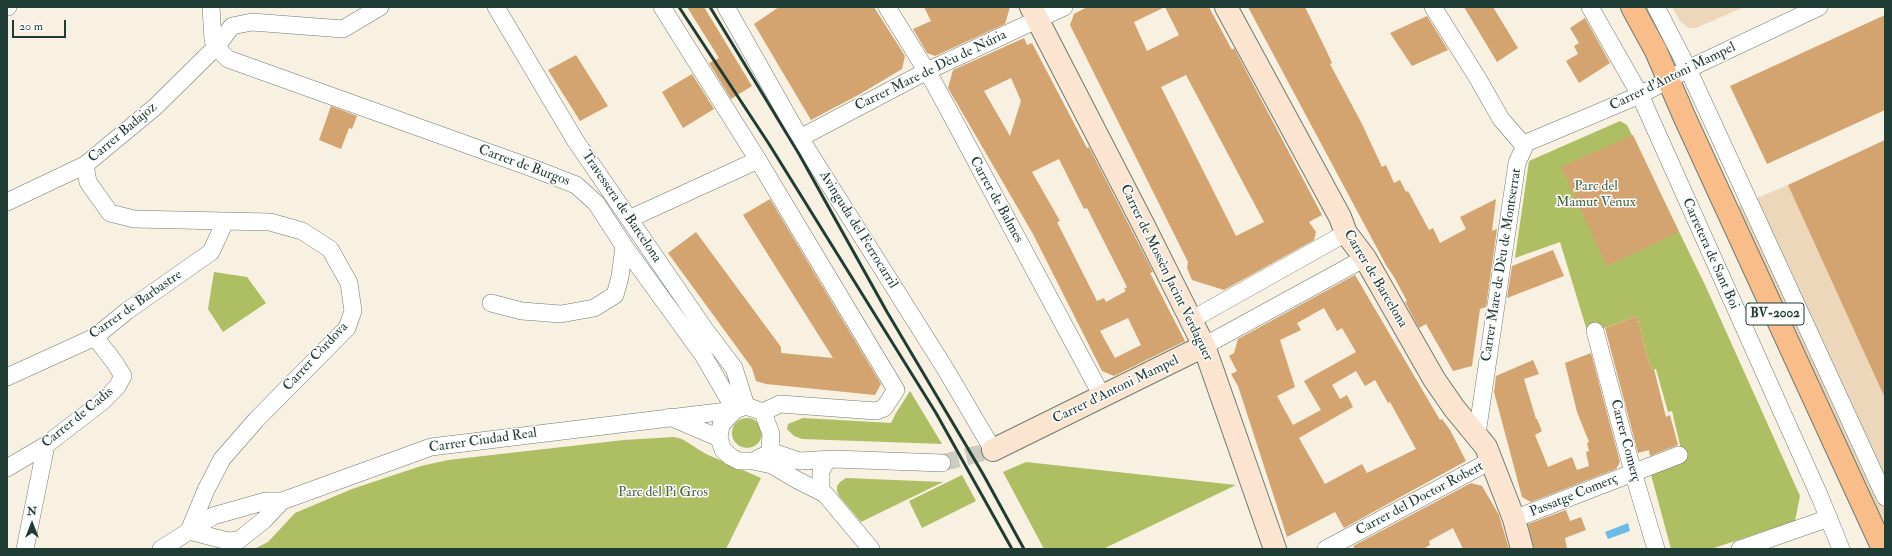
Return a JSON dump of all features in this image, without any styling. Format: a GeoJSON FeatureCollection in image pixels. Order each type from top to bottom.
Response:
{"type":"FeatureCollection","features":[{"type":"Feature","properties":{"kind":"main road","name":"BV-2002"},"geometry":{"type":"LineString","coordinates":[[1618,7],[1868,549]]}},
{"type":"Feature","properties":{"kind":"main road","name":"BV-2002"},"geometry":{"type":"LineString","coordinates":[[1632,7],[1656,52],[1655,86],[1883,549]]}},
{"type":"Feature","properties":{"kind":"street"},"geometry":{"type":"LineString","coordinates":[[211,7],[215,43]]}},
{"type":"Feature","properties":{"kind":"street","name":"Carrer Badajoz"},"geometry":{"type":"LineString","coordinates":[[7,202],[85,165],[155,107],[232,26],[252,22],[343,28],[380,7]]}},
{"type":"Feature","properties":{"kind":"street","name":"Travessera de Barcelona"},"geometry":{"type":"LineString","coordinates":[[496,7],[575,140],[706,331],[734,368],[740,408]]}},
{"type":"Feature","properties":{"kind":"street"},"geometry":{"type":"LineString","coordinates":[[662,7],[758,160],[896,390],[884,408],[876,412],[780,404],[764,412],[771,434],[770,451]]}},
{"type":"Feature","properties":{"kind":"street","name":"Avinguda del Ferrocarril"},"geometry":{"type":"LineString","coordinates":[[726,7],[800,138],[946,370],[993,450]]}},
{"type":"Feature","properties":{"kind":"street","name":"Carrer de Balmes"},"geometry":{"type":"LineString","coordinates":[[887,7],[925,72],[934,84],[1102,396]]}},
{"type":"Feature","properties":{"kind":"street","name":"Carrer Mare de Dèu de Núria"},"geometry":{"type":"LineString","coordinates":[[800,138],[1034,13],[1064,7]]}},
{"type":"Feature","properties":{"kind":"street","name":"Carrer de Barcelona"},"geometry":{"type":"LineString","coordinates":[[1226,7],[1340,217],[1346,233],[1365,258],[1434,379],[1454,408],[1477,434],[1492,460],[1514,519],[1522,549]]}},
{"type":"Feature","properties":{"kind":"street"},"geometry":{"type":"LineString","coordinates":[[1433,7],[1477,76],[1501,118],[1520,141],[1526,143]]}},
{"type":"Feature","properties":{"kind":"street","name":"Carretera de Sant Boi"},"geometry":{"type":"LineString","coordinates":[[1590,7],[1655,86],[1842,549]]}},
{"type":"Feature","properties":{"kind":"street"},"geometry":{"type":"LineString","coordinates":[[1656,7],[1688,69],[1885,497]]}},
{"type":"Feature","properties":{"kind":"street","name":"Carrer d'Antoni Mampel"},"geometry":{"type":"LineString","coordinates":[[1526,143],[1655,86],[1819,7]]}},
{"type":"Feature","properties":{"kind":"street","name":"Carrer de Mossèn Jacint Verdaguer"},"geometry":{"type":"LineString","coordinates":[[1034,13],[1204,346],[1275,549]]}},
{"type":"Feature","properties":{"kind":"street","name":"Carrer de Burgos"},"geometry":{"type":"LineString","coordinates":[[215,43],[228,59],[576,185],[596,203],[624,246],[740,408]]}},
{"type":"Feature","properties":{"kind":"street","name":"Carrer Mare de Dèu de Montserrat"},"geometry":{"type":"LineString","coordinates":[[1477,434],[1517,163],[1526,143]]}},
{"type":"Feature","properties":{"kind":"street"},"geometry":{"type":"LineString","coordinates":[[629,219],[758,160]]}},
{"type":"Feature","properties":{"kind":"street","name":"Carrer Còrdova"},"geometry":{"type":"LineString","coordinates":[[85,165],[88,182],[110,213],[134,219],[270,222],[302,232],[330,249],[349,282],[353,311],[347,328],[256,420],[222,459],[206,490],[189,531]]}},
{"type":"Feature","properties":{"kind":"street","name":"Carrer de Barbastre"},"geometry":{"type":"LineString","coordinates":[[7,377],[95,337],[127,311],[211,252],[225,222]]}},
{"type":"Feature","properties":{"kind":"street"},"geometry":{"type":"LineString","coordinates":[[1191,320],[1346,233]]}},
{"type":"Feature","properties":{"kind":"street"},"geometry":{"type":"LineString","coordinates":[[491,303],[522,311],[561,314],[594,308],[615,295],[620,277],[624,246]]}},
{"type":"Feature","properties":{"kind":"street","name":"Carrer d'Antoni Mampel"},"geometry":{"type":"LineString","coordinates":[[993,450],[1204,346],[1365,258]]}},
{"type":"Feature","properties":{"kind":"street","name":"Carrer Comerç"},"geometry":{"type":"LineString","coordinates":[[1595,331],[1633,472],[1656,549]]}},
{"type":"Feature","properties":{"kind":"street","name":"Carrer de Cadis"},"geometry":{"type":"LineString","coordinates":[[7,468],[46,445],[103,401],[117,387],[123,376],[95,337]]}},
{"type":"Feature","properties":{"kind":"street"},"geometry":{"type":"LineString","coordinates":[[740,408],[721,425],[719,438],[723,450],[730,457],[739,461],[754,461],[772,465],[822,492]]}},
{"type":"Feature","properties":{"kind":"street","name":"Carrer Ciudad Real"},"geometry":{"type":"LineString","coordinates":[[161,549],[213,516],[266,501],[282,501],[431,446],[740,408],[764,412]]}},
{"type":"Feature","properties":{"kind":"street","name":"Carrer Ciudad Real"},"geometry":{"type":"LineString","coordinates":[[668,417],[719,438]]}},
{"type":"Feature","properties":{"kind":"street"},"geometry":{"type":"LineString","coordinates":[[771,434],[789,446],[824,460]]}},
{"type":"Feature","properties":{"kind":"street"},"geometry":{"type":"LineString","coordinates":[[25,549],[46,445]]}},
{"type":"Feature","properties":{"kind":"street"},"geometry":{"type":"LineString","coordinates":[[754,461],[770,451]]}},
{"type":"Feature","properties":{"kind":"street"},"geometry":{"type":"LineString","coordinates":[[770,451],[799,461],[824,460],[942,463]]}},
{"type":"Feature","properties":{"kind":"street"},"geometry":{"type":"LineString","coordinates":[[770,451],[807,478],[825,494],[871,549]]}},
{"type":"Feature","properties":{"kind":"street","name":"Passatge Comerç"},"geometry":{"type":"LineString","coordinates":[[1514,519],[1679,455]]}},
{"type":"Feature","properties":{"kind":"street"},"geometry":{"type":"LineString","coordinates":[[822,492],[822,471],[824,460]]}},
{"type":"Feature","properties":{"kind":"street","name":"Carrer del Doctor Robert"},"geometry":{"type":"LineString","coordinates":[[1326,549],[1492,460]]}},
{"type":"Feature","properties":{"kind":"street","name":"Carrer Ciudad Real"},"geometry":{"type":"LineString","coordinates":[[189,531],[228,541],[239,540],[253,530],[282,501]]}},
{"type":"Feature","properties":{"kind":"street"},"geometry":{"type":"LineString","coordinates":[[1740,549],[1829,518]]}},
{"type":"Feature","properties":{"kind":"shaded area"},"geometry":{"type":"Polygon","coordinates":[[[1672,7],[1744,7],[1696,28],[1688,28],[1680,21],[1672,7]]]}},
{"type":"Feature","properties":{"kind":"shaded area"},"geometry":{"type":"Polygon","coordinates":[[[1885,140],[1885,544],[1733,208],[1788,185],[1885,140]]]}},
{"type":"Feature","properties":{"kind":"green space","name":"Parc del Mamut Venux"},"geometry":{"type":"Polygon","coordinates":[[[1620,121],[1627,125],[1706,287],[1800,496],[1795,521],[1711,549],[1671,549],[1650,471],[1683,458],[1672,411],[1668,412],[1656,369],[1651,370],[1637,316],[1588,334],[1560,242],[1515,258],[1529,161],[1620,121]]]}},
{"type":"Feature","properties":{"kind":"green space"},"geometry":{"type":"Polygon","coordinates":[[[214,272],[247,277],[266,303],[223,332],[208,309],[214,272]]]}},
{"type":"Feature","properties":{"kind":"green space"},"geometry":{"type":"Polygon","coordinates":[[[910,391],[942,444],[802,439],[794,436],[787,429],[788,424],[803,418],[891,423],[910,391]]]}},
{"type":"Feature","properties":{"kind":"green space"},"geometry":{"type":"Polygon","coordinates":[[[747,418],[758,422],[762,433],[758,444],[747,448],[736,444],[732,433],[736,422],[747,418]]]}},
{"type":"Feature","properties":{"kind":"green space","name":"Parc del Pi Gros"},"geometry":{"type":"Polygon","coordinates":[[[674,437],[682,439],[706,454],[761,478],[726,549],[254,549],[268,542],[295,513],[352,489],[421,466],[448,460],[624,440],[674,437]]]}},
{"type":"Feature","properties":{"kind":"green space"},"geometry":{"type":"Polygon","coordinates":[[[1026,462],[1236,485],[1103,549],[1044,549],[1003,472],[1026,462]]]}},
{"type":"Feature","properties":{"kind":"green space"},"geometry":{"type":"Polygon","coordinates":[[[962,475],[976,501],[922,528],[909,501],[962,475]]]}},
{"type":"Feature","properties":{"kind":"green space"},"geometry":{"type":"Polygon","coordinates":[[[846,478],[943,482],[861,522],[839,496],[837,491],[837,486],[846,478]]]}},
{"type":"Feature","properties":{"kind":"water"},"geometry":{"type":"Polygon","coordinates":[[[1628,523],[1630,531],[1608,539],[1605,532],[1628,523]]]}},
{"type":"Feature","properties":{"kind":"building"},"geometry":{"type":"Polygon","coordinates":[[[687,7],[704,7],[752,86],[731,99],[709,63],[719,58],[687,7]]]}},
{"type":"Feature","properties":{"kind":"building"},"geometry":{"type":"Polygon","coordinates":[[[779,7],[874,7],[905,56],[902,69],[860,94],[811,120],[754,24],[779,7]]]}},
{"type":"Feature","properties":{"kind":"building"},"geometry":{"type":"Polygon","coordinates":[[[924,7],[1010,7],[1005,24],[935,56],[927,53],[913,29],[931,21],[924,7]]]}},
{"type":"Feature","properties":{"kind":"building"},"geometry":{"type":"Polygon","coordinates":[[[1087,7],[1165,7],[1209,7],[1232,50],[1234,48],[1322,215],[1309,222],[1316,232],[1314,240],[1224,290],[1192,280],[1187,268],[1188,262],[1070,25],[1074,14],[1087,7]],[[1165,7],[1134,22],[1147,51],[1179,35],[1165,7]],[[1186,75],[1161,87],[1236,236],[1264,222],[1186,75]]]}},
{"type":"Feature","properties":{"kind":"building"},"geometry":{"type":"Polygon","coordinates":[[[1248,7],[1305,7],[1332,63],[1330,64],[1362,124],[1382,167],[1386,165],[1394,183],[1400,180],[1406,192],[1408,191],[1429,230],[1433,228],[1440,243],[1466,229],[1460,217],[1496,199],[1492,231],[1497,229],[1486,307],[1480,309],[1472,366],[1453,371],[1426,324],[1419,328],[1405,302],[1407,301],[1386,265],[1248,7]]]}},
{"type":"Feature","properties":{"kind":"building"},"geometry":{"type":"Polygon","coordinates":[[[1464,7],[1493,7],[1518,48],[1497,62],[1464,7]]]}},
{"type":"Feature","properties":{"kind":"building"},"geometry":{"type":"Polygon","coordinates":[[[1885,15],[1885,110],[1767,164],[1730,86],[1885,15]]]}},
{"type":"Feature","properties":{"kind":"building"},"geometry":{"type":"Polygon","coordinates":[[[1427,16],[1448,50],[1412,66],[1390,33],[1427,16]]]}},
{"type":"Feature","properties":{"kind":"building"},"geometry":{"type":"Polygon","coordinates":[[[1585,18],[1610,63],[1579,83],[1566,61],[1578,54],[1574,46],[1579,43],[1570,28],[1585,18]]]}},
{"type":"Feature","properties":{"kind":"building"},"geometry":{"type":"Polygon","coordinates":[[[1024,38],[1027,45],[1032,43],[1087,148],[1089,147],[1153,272],[1150,273],[1185,341],[1114,376],[1102,371],[1033,234],[948,88],[953,70],[1024,38]],[[1011,78],[984,91],[1010,136],[1021,101],[1011,78]],[[1059,159],[1032,172],[1060,221],[1057,222],[1097,301],[1104,298],[1106,302],[1126,291],[1124,289],[1127,287],[1087,208],[1084,209],[1059,159]],[[1128,318],[1100,331],[1115,358],[1141,345],[1128,318]]]}},
{"type":"Feature","properties":{"kind":"building"},"geometry":{"type":"Polygon","coordinates":[[[576,55],[608,106],[580,121],[548,70],[576,55]]]}},
{"type":"Feature","properties":{"kind":"building"},"geometry":{"type":"Polygon","coordinates":[[[692,74],[714,109],[683,128],[662,92],[692,74]]]}},
{"type":"Feature","properties":{"kind":"building"},"geometry":{"type":"Polygon","coordinates":[[[331,106],[357,116],[352,129],[349,128],[341,149],[319,140],[331,106]]]}},
{"type":"Feature","properties":{"kind":"building"},"geometry":{"type":"Polygon","coordinates":[[[1633,135],[1679,232],[1607,266],[1561,167],[1633,135]]]}},
{"type":"Feature","properties":{"kind":"building"},"geometry":{"type":"Polygon","coordinates":[[[1885,140],[1885,398],[1788,185],[1885,140]]]}},
{"type":"Feature","properties":{"kind":"building"},"geometry":{"type":"Polygon","coordinates":[[[770,199],[881,384],[875,395],[766,384],[756,381],[752,368],[668,253],[696,232],[781,347],[781,353],[833,358],[743,215],[770,199]]]}},
{"type":"Feature","properties":{"kind":"building"},"geometry":{"type":"Polygon","coordinates":[[[1553,250],[1564,276],[1507,298],[1512,266],[1553,250]]]}},
{"type":"Feature","properties":{"kind":"building"},"geometry":{"type":"Polygon","coordinates":[[[1355,275],[1440,420],[1442,419],[1450,430],[1466,461],[1344,528],[1335,512],[1287,537],[1238,386],[1231,374],[1237,371],[1229,356],[1234,353],[1238,339],[1355,275]],[[1324,308],[1297,323],[1301,330],[1280,340],[1295,387],[1277,396],[1293,425],[1321,410],[1304,381],[1356,352],[1342,328],[1337,331],[1324,308]],[[1356,371],[1332,385],[1340,399],[1347,395],[1353,407],[1299,438],[1325,484],[1362,464],[1367,473],[1416,449],[1390,402],[1388,403],[1375,380],[1365,386],[1356,371]]]}},
{"type":"Feature","properties":{"kind":"building"},"geometry":{"type":"Polygon","coordinates":[[[1637,316],[1651,370],[1654,369],[1666,417],[1670,415],[1678,445],[1650,456],[1649,450],[1638,453],[1605,328],[1637,316]]]}},
{"type":"Feature","properties":{"kind":"building"},"geometry":{"type":"Polygon","coordinates":[[[1591,353],[1620,462],[1616,469],[1531,502],[1522,497],[1494,392],[1496,376],[1533,360],[1539,374],[1524,379],[1536,419],[1542,431],[1535,435],[1548,467],[1572,457],[1577,470],[1589,466],[1586,452],[1589,451],[1587,443],[1589,442],[1577,412],[1565,363],[1591,353]]]}},
{"type":"Feature","properties":{"kind":"building"},"geometry":{"type":"Polygon","coordinates":[[[1471,483],[1482,486],[1499,515],[1509,549],[1463,549],[1453,528],[1429,541],[1430,545],[1423,549],[1355,549],[1353,546],[1471,483]]]}},
{"type":"Feature","properties":{"kind":"building"},"geometry":{"type":"Polygon","coordinates":[[[1566,510],[1570,521],[1581,517],[1586,530],[1565,538],[1567,549],[1534,549],[1528,524],[1566,510]]]}},
{"type":"Feature","properties":{"kind":"tunnel"},"geometry":{"type":"LineString","coordinates":[[942,463],[993,450]]}},
{"type":"Feature","properties":{"kind":"railway"},"geometry":{"type":"LineString","coordinates":[[679,7],[769,144],[936,413],[1012,549]]}},
{"type":"Feature","properties":{"kind":"railway"},"geometry":{"type":"LineString","coordinates":[[710,7],[799,154],[887,312],[983,474],[1024,549]]}}]}
